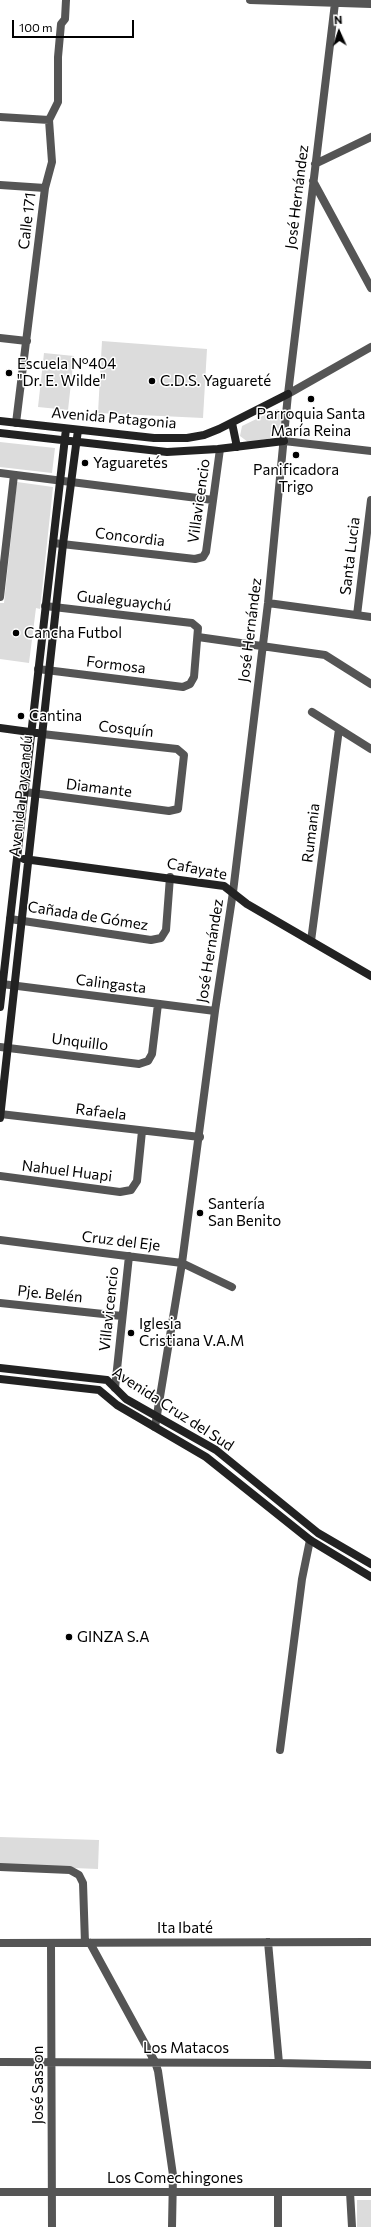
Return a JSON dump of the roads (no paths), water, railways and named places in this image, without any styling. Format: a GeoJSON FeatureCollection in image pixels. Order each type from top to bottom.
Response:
{"type":"FeatureCollection","features":[{"type":"Feature","properties":{"kind":"main road","name":"Avenida Patagonia"},"geometry":{"type":"LineString","coordinates":[[0,421],[165,439],[204,435],[232,423],[288,394]]}},
{"type":"Feature","properties":{"kind":"main road"},"geometry":{"type":"LineString","coordinates":[[232,423],[237,447]]}},
{"type":"Feature","properties":{"kind":"main road","name":"Avenida Paysandú"},"geometry":{"type":"LineString","coordinates":[[0,1007],[66,429]]}},
{"type":"Feature","properties":{"kind":"main road","name":"Avenida Paysandú"},"geometry":{"type":"LineString","coordinates":[[0,1118],[4,1047],[14,985],[63,544],[78,430]]}},
{"type":"Feature","properties":{"kind":"main road","name":"Avenida Patagonia"},"geometry":{"type":"LineString","coordinates":[[0,433],[167,452],[220,449],[284,441]]}},
{"type":"Feature","properties":{"kind":"main road","name":"Cosquín"},"geometry":{"type":"LineString","coordinates":[[0,728],[42,734]]}},
{"type":"Feature","properties":{"kind":"main road","name":"Cafayate"},"geometry":{"type":"LineString","coordinates":[[17,858],[170,877],[224,886],[247,904],[371,976]]}},
{"type":"Feature","properties":{"kind":"main road","name":"Avenida Cruz del Sud"},"geometry":{"type":"LineString","coordinates":[[0,1368],[107,1380],[126,1399],[216,1450],[318,1533],[371,1564]]}},
{"type":"Feature","properties":{"kind":"main road","name":"Avenida Cruz del Sud"},"geometry":{"type":"LineString","coordinates":[[0,1379],[99,1390],[117,1405],[206,1457],[310,1540],[371,1577]]}},
{"type":"Feature","properties":{"kind":"street"},"geometry":{"type":"LineString","coordinates":[[0,117],[49,120],[58,102],[58,57],[61,24],[65,19],[66,0]]}},
{"type":"Feature","properties":{"kind":"street"},"geometry":{"type":"LineString","coordinates":[[250,0],[371,4]]}},
{"type":"Feature","properties":{"kind":"street","name":"José Hernández"},"geometry":{"type":"LineString","coordinates":[[155,1427],[182,1263],[200,1137],[215,1011],[233,892],[268,603],[288,394],[335,3]]}},
{"type":"Feature","properties":{"kind":"street","name":"Calle 171"},"geometry":{"type":"LineString","coordinates":[[16,423],[45,188],[52,162],[49,120]]}},
{"type":"Feature","properties":{"kind":"street"},"geometry":{"type":"LineString","coordinates":[[315,164],[371,137]]}},
{"type":"Feature","properties":{"kind":"street"},"geometry":{"type":"LineString","coordinates":[[313,181],[371,288]]}},
{"type":"Feature","properties":{"kind":"street"},"geometry":{"type":"LineString","coordinates":[[0,185],[45,188]]}},
{"type":"Feature","properties":{"kind":"street"},"geometry":{"type":"LineString","coordinates":[[0,338],[27,341]]}},
{"type":"Feature","properties":{"kind":"street"},"geometry":{"type":"LineString","coordinates":[[288,394],[371,347]]}},
{"type":"Feature","properties":{"kind":"street"},"geometry":{"type":"LineString","coordinates":[[284,441],[371,451]]}},
{"type":"Feature","properties":{"kind":"street","name":"Villavicencio"},"geometry":{"type":"LineString","coordinates":[[203,557],[206,552],[220,449]]}},
{"type":"Feature","properties":{"kind":"street"},"geometry":{"type":"LineString","coordinates":[[0,473],[213,500]]}},
{"type":"Feature","properties":{"kind":"street"},"geometry":{"type":"LineString","coordinates":[[0,597],[3,539],[14,475]]}},
{"type":"Feature","properties":{"kind":"street","name":"Santa Lucia"},"geometry":{"type":"LineString","coordinates":[[357,615],[371,500]]}},
{"type":"Feature","properties":{"kind":"street","name":"Concordia"},"geometry":{"type":"LineString","coordinates":[[53,542],[195,559],[203,557]]}},
{"type":"Feature","properties":{"kind":"street"},"geometry":{"type":"LineString","coordinates":[[268,603],[371,617]]}},
{"type":"Feature","properties":{"kind":"street","name":"Gualeguaychú"},"geometry":{"type":"LineString","coordinates":[[45,606],[192,623],[198,632],[263,646],[324,654],[371,684]]}},
{"type":"Feature","properties":{"kind":"street","name":"Formosa"},"geometry":{"type":"LineString","coordinates":[[38,669],[183,687],[190,684],[194,677],[198,632]]}},
{"type":"Feature","properties":{"kind":"street"},"geometry":{"type":"LineString","coordinates":[[312,712],[371,748]]}},
{"type":"Feature","properties":{"kind":"street","name":"Rumania"},"geometry":{"type":"LineString","coordinates":[[311,941],[339,729]]}},
{"type":"Feature","properties":{"kind":"street","name":"Cosquín"},"geometry":{"type":"LineString","coordinates":[[42,734],[177,749],[184,755],[178,809],[169,811]]}},
{"type":"Feature","properties":{"kind":"street","name":"Diamante"},"geometry":{"type":"LineString","coordinates":[[25,792],[169,811]]}},
{"type":"Feature","properties":{"kind":"street","name":"Cañada de Gómez"},"geometry":{"type":"LineString","coordinates":[[10,919],[151,940],[161,938],[166,930],[170,877]]}},
{"type":"Feature","properties":{"kind":"street","name":"Calingasta"},"geometry":{"type":"LineString","coordinates":[[2,984],[215,1011]]}},
{"type":"Feature","properties":{"kind":"street","name":"Unquillo"},"geometry":{"type":"LineString","coordinates":[[4,1047],[138,1064],[148,1061],[152,1054],[158,1004]]}},
{"type":"Feature","properties":{"kind":"street","name":"Rafaela"},"geometry":{"type":"LineString","coordinates":[[0,1114],[200,1137]]}},
{"type":"Feature","properties":{"kind":"street","name":"Nahuel Huapi"},"geometry":{"type":"LineString","coordinates":[[0,1176],[120,1192],[131,1190],[137,1181],[142,1131]]}},
{"type":"Feature","properties":{"kind":"street","name":"Cruz del Eje"},"geometry":{"type":"LineString","coordinates":[[0,1240],[182,1263],[232,1287]]}},
{"type":"Feature","properties":{"kind":"street","name":"Villavicencio"},"geometry":{"type":"LineString","coordinates":[[115,1388],[129,1256]]}},
{"type":"Feature","properties":{"kind":"street","name":"Pje. Belén"},"geometry":{"type":"LineString","coordinates":[[0,1303],[122,1316]]}},
{"type":"Feature","properties":{"kind":"street"},"geometry":{"type":"LineString","coordinates":[[280,1750],[302,1579],[310,1540]]}},
{"type":"Feature","properties":{"kind":"street"},"geometry":{"type":"LineString","coordinates":[[0,1868],[70,1870],[79,1875],[83,1883],[87,1943],[155,2062],[173,2175],[172,2227]]}},
{"type":"Feature","properties":{"kind":"street","name":"Ita Ibaté"},"geometry":{"type":"LineString","coordinates":[[0,1942],[371,1942]]}},
{"type":"Feature","properties":{"kind":"street"},"geometry":{"type":"LineString","coordinates":[[268,1942],[279,2063]]}},
{"type":"Feature","properties":{"kind":"street","name":"José Sasson"},"geometry":{"type":"LineString","coordinates":[[50,1943],[53,2061],[52,2227]]}},
{"type":"Feature","properties":{"kind":"street","name":"Los Matacos"},"geometry":{"type":"LineString","coordinates":[[0,2062],[53,2061],[371,2065]]}},
{"type":"Feature","properties":{"kind":"street","name":"Los Comechingones"},"geometry":{"type":"LineString","coordinates":[[0,2192],[371,2192]]}},
{"type":"Feature","properties":{"kind":"street"},"geometry":{"type":"LineString","coordinates":[[278,2192],[278,2227]]}},
{"type":"Feature","properties":{"kind":"street"},"geometry":{"type":"LineString","coordinates":[[350,2192],[352,2227]]}},
{"type":"Feature","properties":{"kind":"place","name":"Escuela Nº404 \"Dr. E. Wilde\""},"geometry":{"type":"Point","coordinates":[9,373]}},
{"type":"Feature","properties":{"kind":"place","name":"C.D.S. Yaguareté"},"geometry":{"type":"Point","coordinates":[152,381]}},
{"type":"Feature","properties":{"kind":"place","name":"Parroquia Santa María Reina"},"geometry":{"type":"Point","coordinates":[311,399]}},
{"type":"Feature","properties":{"kind":"place","name":"Panificadora Trigo"},"geometry":{"type":"Point","coordinates":[296,455]}},
{"type":"Feature","properties":{"kind":"place","name":"Yaguaretés"},"geometry":{"type":"Point","coordinates":[85,463]}},
{"type":"Feature","properties":{"kind":"place","name":"Cancha Futbol"},"geometry":{"type":"Point","coordinates":[16,633]}},
{"type":"Feature","properties":{"kind":"place","name":"Cantina"},"geometry":{"type":"Point","coordinates":[21,716]}},
{"type":"Feature","properties":{"kind":"place","name":"Santería San Benito"},"geometry":{"type":"Point","coordinates":[200,1213]}},
{"type":"Feature","properties":{"kind":"place","name":"Iglesia Cristiana V.A.M"},"geometry":{"type":"Point","coordinates":[131,1333]}},
{"type":"Feature","properties":{"kind":"place","name":"GINZA S.A"},"geometry":{"type":"Point","coordinates":[69,1637]}}]}
